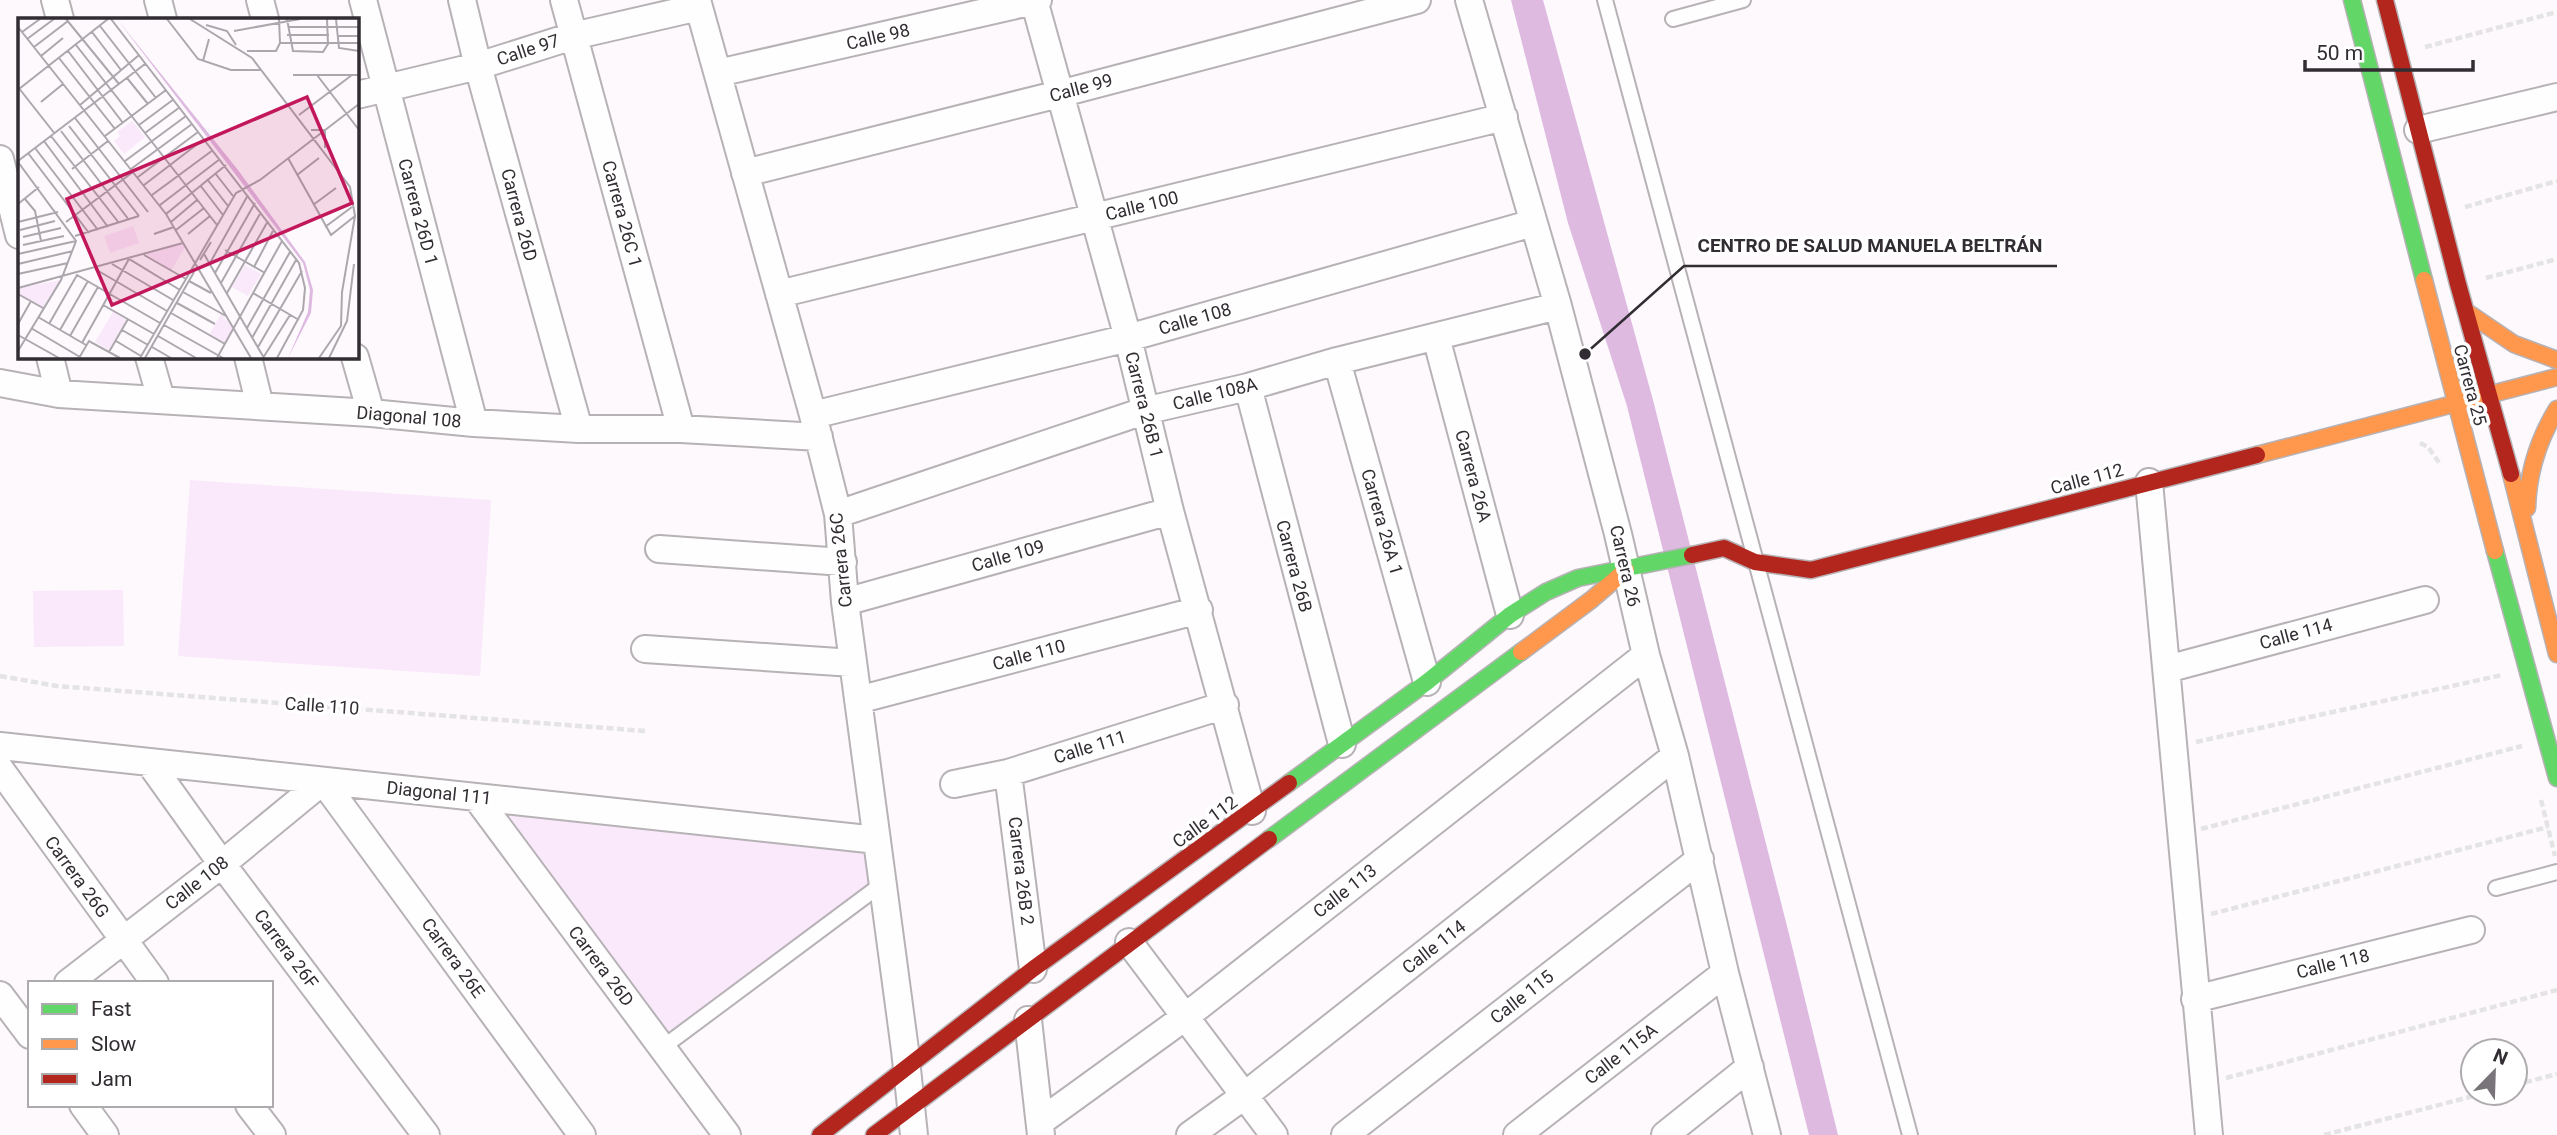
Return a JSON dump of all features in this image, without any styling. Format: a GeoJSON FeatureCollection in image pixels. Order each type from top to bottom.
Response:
{"type":"FeatureCollection","features":[{"type":"Feature","properties":{"kind":"street"},"geometry":{"type":"LineString","coordinates":[[55,0],[60,18]]}},
{"type":"Feature","properties":{"kind":"street"},"geometry":{"type":"LineString","coordinates":[[158,0],[163,18]]}},
{"type":"Feature","properties":{"kind":"street"},"geometry":{"type":"LineString","coordinates":[[260,0],[265,18]]}},
{"type":"Feature","properties":{"kind":"street","name":"Carrera 26D 1"},"geometry":{"type":"LineString","coordinates":[[363,0],[474,423]]}},
{"type":"Feature","properties":{"kind":"street","name":"Carrera 26D"},"geometry":{"type":"LineString","coordinates":[[462,0],[579,429]]}},
{"type":"Feature","properties":{"kind":"street","name":"Carrera 26C 1"},"geometry":{"type":"LineString","coordinates":[[564,0],[681,429]]}},
{"type":"Feature","properties":{"kind":"street","name":"Carrera 26B 1"},"geometry":{"type":"LineString","coordinates":[[1035,0],[1128,338],[1170,511],[1252,811]]}},
{"type":"Feature","properties":{"kind":"street","name":"Calle 98"},"geometry":{"type":"LineString","coordinates":[[718,73],[1035,0]]}},
{"type":"Feature","properties":{"kind":"street","name":"Calle 99"},"geometry":{"type":"LineString","coordinates":[[745,173],[1417,0]]}},
{"type":"Feature","properties":{"kind":"street","name":"Carrera 26"},"geometry":{"type":"LineString","coordinates":[[1469,0],[1634,569],[1646,655],[1675,756],[1725,973],[1767,1135]]}},
{"type":"Feature","properties":{"kind":"street","name":"Carrera 25"},"geometry":{"type":"LineString","coordinates":[[2351,0],[2455,404],[2557,778]]}},
{"type":"Feature","properties":{"kind":"street","name":"Carrera 25"},"geometry":{"type":"LineString","coordinates":[[2385,0],[2458,284],[2527,530],[2557,654]]}},
{"type":"Feature","properties":{"kind":"street","name":"Calle 97"},"geometry":{"type":"LineString","coordinates":[[359,94],[478,66],[573,36],[698,3]]}},
{"type":"Feature","properties":{"kind":"street","name":"Carrera 26C"},"geometry":{"type":"LineString","coordinates":[[698,3],[838,514],[845,602],[914,1135]]}},
{"type":"Feature","properties":{"kind":"street"},"geometry":{"type":"LineString","coordinates":[[2418,130],[2557,97]]}},
{"type":"Feature","properties":{"kind":"street","name":"Calle 100"},"geometry":{"type":"LineString","coordinates":[[779,294],[1504,117]]}},
{"type":"Feature","properties":{"kind":"street"},"geometry":{"type":"LineString","coordinates":[[6,172],[18,229]]}},
{"type":"Feature","properties":{"kind":"street","name":"Calle 108"},"geometry":{"type":"LineString","coordinates":[[816,426],[1533,223]]}},
{"type":"Feature","properties":{"kind":"street","name":"Calle 108A"},"geometry":{"type":"LineString","coordinates":[[838,514],[1144,411],[1248,387],[1337,361],[1558,306]]}},
{"type":"Feature","properties":{"kind":"street"},"geometry":{"type":"LineString","coordinates":[[2467,312],[2514,344],[2557,360]]}},
{"type":"Feature","properties":{"kind":"street","name":"Carrera 26A"},"geometry":{"type":"LineString","coordinates":[[1436,337],[1510,615]]}},
{"type":"Feature","properties":{"kind":"street"},"geometry":{"type":"LineString","coordinates":[[50,359],[59,394]]}},
{"type":"Feature","properties":{"kind":"street"},"geometry":{"type":"LineString","coordinates":[[150,359],[161,399]]}},
{"type":"Feature","properties":{"kind":"street"},"geometry":{"type":"LineString","coordinates":[[248,359],[260,406]]}},
{"type":"Feature","properties":{"kind":"street"},"geometry":{"type":"LineString","coordinates":[[356,359],[371,413]]}},
{"type":"Feature","properties":{"kind":"street","name":"Carrera 26A 1"},"geometry":{"type":"LineString","coordinates":[[1337,361],[1427,682]]}},
{"type":"Feature","properties":{"kind":"street","name":"Calle 112"},"geometry":{"type":"LineString","coordinates":[[820,1135],[1033,970],[1427,682],[1510,615],[1546,592],[1578,578],[1634,569],[1724,548],[1755,562],[1811,570],[2557,377]]}},
{"type":"Feature","properties":{"kind":"street","name":"Diagonal 108"},"geometry":{"type":"LineString","coordinates":[[0,383],[59,394],[579,429],[816,426]]}},
{"type":"Feature","properties":{"kind":"street","name":"Carrera 26B"},"geometry":{"type":"LineString","coordinates":[[1248,387],[1342,744]]}},
{"type":"Feature","properties":{"kind":"street"},"geometry":{"type":"LineString","coordinates":[[2527,530],[2527,492],[2534,456],[2557,409]]}},
{"type":"Feature","properties":{"kind":"street"},"geometry":{"type":"LineString","coordinates":[[2149,482],[2209,1135]]}},
{"type":"Feature","properties":{"kind":"street","name":"Calle 109"},"geometry":{"type":"LineString","coordinates":[[845,602],[1170,511]]}},
{"type":"Feature","properties":{"kind":"street"},"geometry":{"type":"LineString","coordinates":[[659,549],[843,562]]}},
{"type":"Feature","properties":{"kind":"street","name":"Calle 112"},"geometry":{"type":"LineString","coordinates":[[874,1135],[1129,942],[1634,569]]}},
{"type":"Feature","properties":{"kind":"street","name":"Calle 114"},"geometry":{"type":"LineString","coordinates":[[2167,669],[2425,600]]}},
{"type":"Feature","properties":{"kind":"street","name":"Calle 110"},"geometry":{"type":"LineString","coordinates":[[858,700],[1199,610]]}},
{"type":"Feature","properties":{"kind":"street"},"geometry":{"type":"LineString","coordinates":[[645,649],[853,663]]}},
{"type":"Feature","properties":{"kind":"street","name":"Calle 113"},"geometry":{"type":"LineString","coordinates":[[1041,1128],[1646,655]]}},
{"type":"Feature","properties":{"kind":"street","name":"Calle 111"},"geometry":{"type":"LineString","coordinates":[[954,784],[1008,772],[1225,705]]}},
{"type":"Feature","properties":{"kind":"street","name":"Diagonal 111"},"geometry":{"type":"LineString","coordinates":[[0,746],[877,840]]}},
{"type":"Feature","properties":{"kind":"street","name":"Calle 114"},"geometry":{"type":"LineString","coordinates":[[1190,1135],[1244,1096],[1675,756]]}},
{"type":"Feature","properties":{"kind":"street","name":"Carrera 26F"},"geometry":{"type":"LineString","coordinates":[[149,762],[222,864],[426,1135]]}},
{"type":"Feature","properties":{"kind":"street","name":"Carrera 26G"},"geometry":{"type":"LineString","coordinates":[[0,769],[153,981]]}},
{"type":"Feature","properties":{"kind":"street","name":"Carrera 26B 2"},"geometry":{"type":"LineString","coordinates":[[1008,772],[1033,970]]}},
{"type":"Feature","properties":{"kind":"street","name":"Calle 108"},"geometry":{"type":"LineString","coordinates":[[71,981],[222,864],[323,780]]}},
{"type":"Feature","properties":{"kind":"street","name":"Carrera 26E"},"geometry":{"type":"LineString","coordinates":[[323,780],[582,1135]]}},
{"type":"Feature","properties":{"kind":"street","name":"Carrera 26D"},"geometry":{"type":"LineString","coordinates":[[476,797],[727,1135]]}},
{"type":"Feature","properties":{"kind":"street","name":"Calle 115"},"geometry":{"type":"LineString","coordinates":[[1345,1135],[1700,859]]}},
{"type":"Feature","properties":{"kind":"street","name":"Calle 118"},"geometry":{"type":"LineString","coordinates":[[2195,999],[2471,930]]}},
{"type":"Feature","properties":{"kind":"street"},"geometry":{"type":"LineString","coordinates":[[1129,942],[1274,1135]]}},
{"type":"Feature","properties":{"kind":"street","name":"Calle 115A"},"geometry":{"type":"LineString","coordinates":[[1517,1135],[1725,973]]}},
{"type":"Feature","properties":{"kind":"street"},"geometry":{"type":"LineString","coordinates":[[0,995],[20,1026]]}},
{"type":"Feature","properties":{"kind":"street"},"geometry":{"type":"LineString","coordinates":[[1028,1020],[1041,1128]]}},
{"type":"Feature","properties":{"kind":"street"},"geometry":{"type":"LineString","coordinates":[[1665,1135],[1750,1067]]}},
{"type":"Feature","properties":{"kind":"street"},"geometry":{"type":"LineString","coordinates":[[84,1107],[105,1135]]}},
{"type":"Feature","properties":{"kind":"street"},"geometry":{"type":"LineString","coordinates":[[251,1107],[272,1135]]}},
{"type":"Feature","properties":{"kind":"lane"},"geometry":{"type":"LineString","coordinates":[[1605,0],[1910,1135]]}},
{"type":"Feature","properties":{"kind":"lane"},"geometry":{"type":"LineString","coordinates":[[1673,19],[1743,0]]}},
{"type":"Feature","properties":{"kind":"lane"},"geometry":{"type":"LineString","coordinates":[[2496,888],[2557,872]]}},
{"type":"Feature","properties":{"kind":"lane"},"geometry":{"type":"LineString","coordinates":[[662,1048],[882,884]]}},
{"type":"Feature","properties":{"kind":"path"},"geometry":{"type":"LineString","coordinates":[[2421,48],[2557,12]]}},
{"type":"Feature","properties":{"kind":"path"},"geometry":{"type":"LineString","coordinates":[[2440,213],[2557,181]]}},
{"type":"Feature","properties":{"kind":"path"},"geometry":{"type":"LineString","coordinates":[[2458,284],[2557,259]]}},
{"type":"Feature","properties":{"kind":"path"},"geometry":{"type":"LineString","coordinates":[[2188,744],[2506,674]]}},
{"type":"Feature","properties":{"kind":"path","name":"Calle 110"},"geometry":{"type":"LineString","coordinates":[[0,676],[57,686],[645,730]]}},
{"type":"Feature","properties":{"kind":"path"},"geometry":{"type":"LineString","coordinates":[[2197,830],[2525,745]]}},
{"type":"Feature","properties":{"kind":"path"},"geometry":{"type":"LineString","coordinates":[[2207,915],[2548,827]]}},
{"type":"Feature","properties":{"kind":"path"},"geometry":{"type":"LineString","coordinates":[[2221,1079],[2557,990]]}},
{"type":"Feature","properties":{"kind":"path"},"geometry":{"type":"LineString","coordinates":[[2529,1081],[2557,1074]]}},
{"type":"Feature","properties":{"kind":"path"},"geometry":{"type":"LineString","coordinates":[[2324,1135],[2459,1100]]}},
{"type":"Feature","properties":{"kind":"shaded area"},"geometry":{"type":"Polygon","coordinates":[[[1511,0],[1543,0],[1653,400],[1838,1135],[1809,1135],[1627,406],[1568,223],[1511,0]]]}},
{"type":"Feature","properties":{"kind":"shaded area"},"geometry":{"type":"Polygon","coordinates":[[[190,480],[491,500],[480,676],[178,656],[190,480]]]}},
{"type":"Feature","properties":{"kind":"shaded area"},"geometry":{"type":"Polygon","coordinates":[[[123,590],[124,646],[34,647],[33,591],[123,590]]]}},
{"type":"Feature","properties":{"kind":"shaded area"},"geometry":{"type":"Polygon","coordinates":[[[476,797],[877,840],[882,884],[662,1048],[476,797]]]}},
{"type":"Feature","properties":{"kind":"traffic: fast"},"geometry":{"type":"LineString","coordinates":[[2352,0],[2424,280]]}},
{"type":"Feature","properties":{"kind":"traffic: fast"},"geometry":{"type":"LineString","coordinates":[[2495,551],[2557,778]]}},
{"type":"Feature","properties":{"kind":"traffic: fast"},"geometry":{"type":"LineString","coordinates":[[1289,783],[1427,682],[1510,615],[1546,592],[1578,578],[1692,555]]}},
{"type":"Feature","properties":{"kind":"traffic: fast"},"geometry":{"type":"LineString","coordinates":[[1269,839],[1521,652]]}},
{"type":"Feature","properties":{"kind":"traffic: slow"},"geometry":{"type":"LineString","coordinates":[[2424,280],[2495,551]]}},
{"type":"Feature","properties":{"kind":"traffic: slow"},"geometry":{"type":"LineString","coordinates":[[2467,312],[2514,344],[2557,360]]}},
{"type":"Feature","properties":{"kind":"traffic: slow"},"geometry":{"type":"LineString","coordinates":[[2257,455],[2557,377]]}},
{"type":"Feature","properties":{"kind":"traffic: slow"},"geometry":{"type":"LineString","coordinates":[[2527,508],[2535,457],[2544,432],[2557,409]]}},
{"type":"Feature","properties":{"kind":"traffic: slow"},"geometry":{"type":"LineString","coordinates":[[2511,474],[2557,654]]}},
{"type":"Feature","properties":{"kind":"traffic: slow"},"geometry":{"type":"LineString","coordinates":[[1521,652],[1591,600],[1626,570]]}},
{"type":"Feature","properties":{"kind":"traffic: jam"},"geometry":{"type":"LineString","coordinates":[[2385,0],[2458,284],[2511,474]]}},
{"type":"Feature","properties":{"kind":"traffic: jam"},"geometry":{"type":"LineString","coordinates":[[1692,555],[1724,548],[1755,562],[1811,570],[2257,455]]}},
{"type":"Feature","properties":{"kind":"traffic: jam"},"geometry":{"type":"LineString","coordinates":[[820,1135],[1033,969],[1289,783]]}},
{"type":"Feature","properties":{"kind":"traffic: jam"},"geometry":{"type":"LineString","coordinates":[[874,1135],[1269,839]]}},
{"type":"Feature","properties":{"kind":"place","name":"CENTRO DE SALUD MANUELA BELTRÁN"},"geometry":{"type":"Point","coordinates":[1585,354]}}]}
